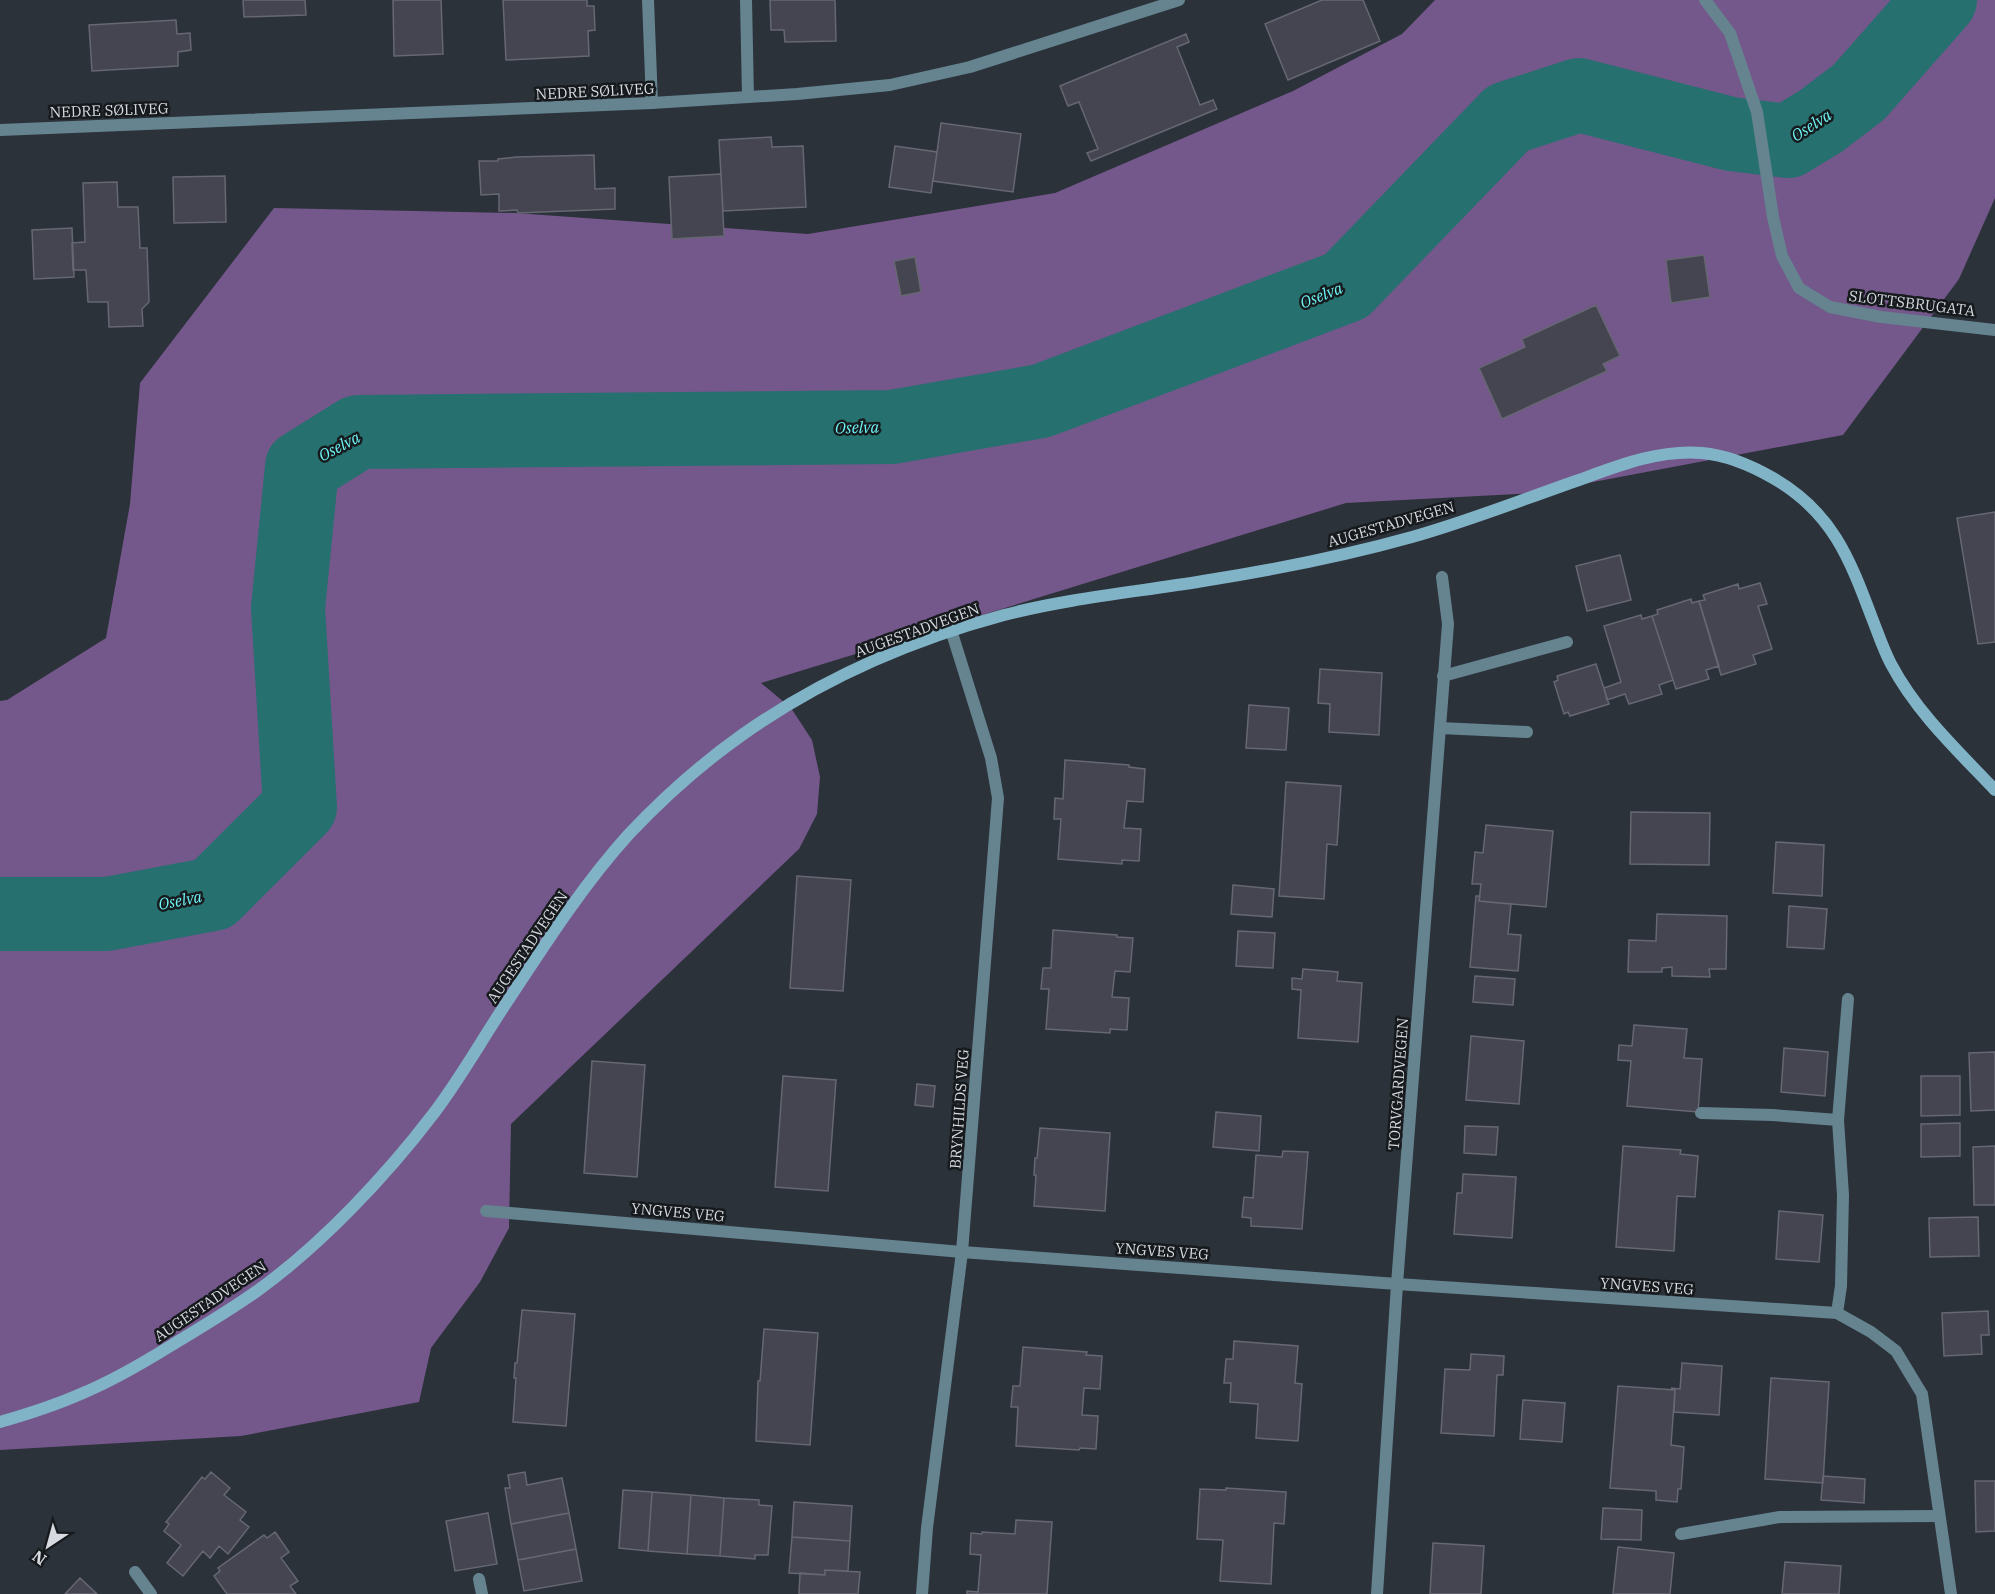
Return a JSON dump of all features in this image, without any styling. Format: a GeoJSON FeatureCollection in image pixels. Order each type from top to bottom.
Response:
{"type":"FeatureCollection","features":[{"type":"Feature","properties":{"kind":"main road","name":"AUGESTADVEGEN"},"geometry":{"type":"LineString","coordinates":[[0,1422],[88,1392],[136,1367],[259,1289],[300,1256],[384,1173],[436,1111],[512,994],[598,871],[628,835],[666,797],[726,748],[792,702],[843,674],[951,630],[1010,614],[1091,597],[1202,581],[1362,550],[1424,533],[1616,467],[1670,454],[1702,453],[1737,462],[1768,475],[1797,494],[1821,516],[1843,546],[1887,657],[1907,692],[1935,728],[1995,790]]}},
{"type":"Feature","properties":{"kind":"street"},"geometry":{"type":"LineString","coordinates":[[648,0],[652,103]]}},
{"type":"Feature","properties":{"kind":"street"},"geometry":{"type":"LineString","coordinates":[[746,0],[748,97]]}},
{"type":"Feature","properties":{"kind":"street","name":"NEDRE SØLIVEG"},"geometry":{"type":"LineString","coordinates":[[0,130],[652,103],[797,94],[901,82],[970,67],[1179,0]]}},
{"type":"Feature","properties":{"kind":"street","name":"SLOTTSBRUGATA"},"geometry":{"type":"LineString","coordinates":[[1705,0],[1730,33],[1756,112],[1773,217],[1782,256],[1799,288],[1830,307],[1881,317],[1995,330]]}},
{"type":"Feature","properties":{"kind":"street","name":"TORVGARDVEGEN"},"geometry":{"type":"LineString","coordinates":[[1377,1594],[1397,1284],[1448,624],[1442,576]]}},
{"type":"Feature","properties":{"kind":"street","name":"BRYNHILDS VEG"},"geometry":{"type":"LineString","coordinates":[[922,1594],[927,1528],[963,1252],[998,798],[991,758],[951,630]]}},
{"type":"Feature","properties":{"kind":"street"},"geometry":{"type":"LineString","coordinates":[[1443,675],[1567,642]]}},
{"type":"Feature","properties":{"kind":"street"},"geometry":{"type":"LineString","coordinates":[[1440,728],[1527,732]]}},
{"type":"Feature","properties":{"kind":"street"},"geometry":{"type":"LineString","coordinates":[[1837,1313],[1841,1286],[1843,1196],[1838,1120],[1848,999]]}},
{"type":"Feature","properties":{"kind":"street"},"geometry":{"type":"LineString","coordinates":[[1701,1113],[1838,1120]]}},
{"type":"Feature","properties":{"kind":"street","name":"YNGVES VEG"},"geometry":{"type":"LineString","coordinates":[[486,1211],[963,1252],[1837,1313],[1871,1332],[1896,1351],[1922,1394],[1951,1594]]}},
{"type":"Feature","properties":{"kind":"street"},"geometry":{"type":"LineString","coordinates":[[1681,1534],[1780,1517],[1939,1516]]}},
{"type":"Feature","properties":{"kind":"street"},"geometry":{"type":"LineString","coordinates":[[135,1572],[151,1594]]}},
{"type":"Feature","properties":{"kind":"street"},"geometry":{"type":"LineString","coordinates":[[479,1580],[482,1594]]}},
{"type":"Feature","properties":{"kind":"shaded area"},"geometry":{"type":"Polygon","coordinates":[[[1435,0],[1995,0],[1995,198],[1959,279],[1843,435],[1535,493],[1346,503],[761,683],[791,708],[812,740],[820,777],[817,814],[799,849],[511,1124],[509,1228],[480,1282],[431,1348],[419,1402],[241,1436],[0,1450],[0,701],[7,700],[106,638],[130,504],[140,383],[274,208],[515,213],[808,234],[1055,193],[1293,91],[1402,34],[1435,0]]]}},
{"type":"Feature","properties":{"kind":"building"},"geometry":{"type":"Polygon","coordinates":[[[243,0],[305,0],[306,15],[244,17],[243,0]]]}},
{"type":"Feature","properties":{"kind":"building"},"geometry":{"type":"Polygon","coordinates":[[[393,0],[441,0],[443,54],[394,56],[393,0]]]}},
{"type":"Feature","properties":{"kind":"building"},"geometry":{"type":"Polygon","coordinates":[[[503,0],[587,0],[587,6],[594,6],[595,30],[588,31],[589,56],[506,60],[503,0]]]}},
{"type":"Feature","properties":{"kind":"building"},"geometry":{"type":"Polygon","coordinates":[[[770,0],[835,0],[836,41],[785,42],[784,30],[771,30],[770,0]]]}},
{"type":"Feature","properties":{"kind":"building"},"geometry":{"type":"Polygon","coordinates":[[[1322,0],[1363,0],[1380,41],[1288,80],[1265,24],[1322,0]]]}},
{"type":"Feature","properties":{"kind":"building"},"geometry":{"type":"Polygon","coordinates":[[[176,20],[177,34],[190,33],[191,50],[178,52],[178,66],[92,71],[89,25],[176,20]]]}},
{"type":"Feature","properties":{"kind":"building"},"geometry":{"type":"Polygon","coordinates":[[[1186,34],[1189,42],[1177,47],[1200,105],[1213,100],[1217,109],[1091,161],[1087,153],[1098,149],[1079,102],[1068,106],[1060,86],[1186,34]]]}},
{"type":"Feature","properties":{"kind":"building"},"geometry":{"type":"Polygon","coordinates":[[[941,123],[1021,134],[1013,192],[933,181],[941,123]]]}},
{"type":"Feature","properties":{"kind":"building"},"geometry":{"type":"Polygon","coordinates":[[[771,137],[772,147],[803,146],[806,207],[723,211],[719,140],[771,137]]]}},
{"type":"Feature","properties":{"kind":"building"},"geometry":{"type":"Polygon","coordinates":[[[895,146],[937,152],[931,193],[889,187],[895,146]]]}},
{"type":"Feature","properties":{"kind":"building"},"geometry":{"type":"Polygon","coordinates":[[[594,155],[595,189],[615,188],[615,209],[518,213],[517,210],[499,211],[499,194],[481,195],[479,161],[498,161],[498,159],[516,157],[594,155]]]}},
{"type":"Feature","properties":{"kind":"building"},"geometry":{"type":"Polygon","coordinates":[[[721,174],[724,236],[672,239],[669,177],[721,174]]]}},
{"type":"Feature","properties":{"kind":"building"},"geometry":{"type":"Polygon","coordinates":[[[225,176],[226,222],[174,223],[173,177],[225,176]]]}},
{"type":"Feature","properties":{"kind":"building"},"geometry":{"type":"Polygon","coordinates":[[[117,182],[118,207],[138,207],[140,248],[147,248],[149,302],[142,309],[143,326],[109,327],[108,302],[88,302],[86,270],[73,270],[72,243],[85,242],[83,183],[117,182]]]}},
{"type":"Feature","properties":{"kind":"building"},"geometry":{"type":"Polygon","coordinates":[[[72,228],[74,277],[34,279],[32,230],[72,228]]]}},
{"type":"Feature","properties":{"kind":"building"},"geometry":{"type":"Polygon","coordinates":[[[1704,255],[1710,297],[1671,303],[1666,260],[1704,255]]]}},
{"type":"Feature","properties":{"kind":"building"},"geometry":{"type":"Polygon","coordinates":[[[915,257],[921,292],[901,296],[894,261],[915,257]]]}},
{"type":"Feature","properties":{"kind":"building"},"geometry":{"type":"Polygon","coordinates":[[[1596,305],[1620,356],[1603,364],[1607,371],[1502,419],[1479,368],[1525,347],[1522,339],[1596,305]]]}},
{"type":"Feature","properties":{"kind":"building"},"geometry":{"type":"Polygon","coordinates":[[[1995,512],[1995,642],[1978,644],[1957,518],[1995,512]]]}},
{"type":"Feature","properties":{"kind":"building"},"geometry":{"type":"Polygon","coordinates":[[[1620,555],[1631,600],[1587,611],[1576,566],[1620,555]]]}},
{"type":"Feature","properties":{"kind":"building"},"geometry":{"type":"Polygon","coordinates":[[[1760,583],[1767,604],[1758,606],[1772,649],[1753,655],[1756,664],[1721,675],[1699,601],[1705,600],[1703,595],[1738,584],[1739,589],[1760,583]]]}},
{"type":"Feature","properties":{"kind":"building"},"geometry":{"type":"Polygon","coordinates":[[[1691,599],[1692,603],[1699,601],[1719,666],[1706,670],[1709,679],[1676,689],[1652,616],[1658,614],[1657,610],[1691,599]]]}},
{"type":"Feature","properties":{"kind":"building"},"geometry":{"type":"Polygon","coordinates":[[[1641,615],[1642,619],[1652,616],[1673,680],[1659,685],[1662,694],[1629,704],[1625,694],[1607,700],[1604,688],[1621,682],[1604,626],[1641,615]]]}},
{"type":"Feature","properties":{"kind":"building"},"geometry":{"type":"Polygon","coordinates":[[[1596,664],[1609,704],[1570,716],[1568,712],[1564,714],[1554,682],[1558,680],[1557,676],[1596,664]]]}},
{"type":"Feature","properties":{"kind":"building"},"geometry":{"type":"Polygon","coordinates":[[[1320,669],[1382,673],[1379,735],[1329,732],[1330,704],[1318,703],[1320,669]]]}},
{"type":"Feature","properties":{"kind":"building"},"geometry":{"type":"Polygon","coordinates":[[[1249,705],[1289,708],[1286,750],[1246,748],[1249,705]]]}},
{"type":"Feature","properties":{"kind":"building"},"geometry":{"type":"Polygon","coordinates":[[[1065,760],[1129,765],[1129,767],[1145,769],[1143,802],[1127,801],[1124,828],[1141,829],[1139,861],[1122,860],[1122,864],[1058,859],[1061,819],[1054,819],[1055,798],[1063,799],[1065,760]]]}},
{"type":"Feature","properties":{"kind":"building"},"geometry":{"type":"Polygon","coordinates":[[[1286,782],[1341,786],[1337,845],[1327,844],[1324,899],[1279,896],[1286,782]]]}},
{"type":"Feature","properties":{"kind":"building"},"geometry":{"type":"Polygon","coordinates":[[[1631,812],[1710,813],[1709,865],[1630,864],[1631,812]]]}},
{"type":"Feature","properties":{"kind":"building"},"geometry":{"type":"Polygon","coordinates":[[[1486,825],[1553,831],[1546,907],[1479,901],[1481,884],[1472,884],[1475,852],[1483,853],[1486,825]]]}},
{"type":"Feature","properties":{"kind":"building"},"geometry":{"type":"Polygon","coordinates":[[[1776,842],[1824,845],[1822,896],[1773,893],[1776,842]]]}},
{"type":"Feature","properties":{"kind":"building"},"geometry":{"type":"Polygon","coordinates":[[[797,876],[851,880],[843,991],[790,988],[797,876]]]}},
{"type":"Feature","properties":{"kind":"building"},"geometry":{"type":"Polygon","coordinates":[[[1233,885],[1274,889],[1272,917],[1231,914],[1233,885]]]}},
{"type":"Feature","properties":{"kind":"building"},"geometry":{"type":"Polygon","coordinates":[[[1476,896],[1480,896],[1479,901],[1511,904],[1508,934],[1521,935],[1518,971],[1470,967],[1476,896]]]}},
{"type":"Feature","properties":{"kind":"building"},"geometry":{"type":"Polygon","coordinates":[[[1789,906],[1827,909],[1824,949],[1787,947],[1789,906]]]}},
{"type":"Feature","properties":{"kind":"building"},"geometry":{"type":"Polygon","coordinates":[[[1657,914],[1727,916],[1726,969],[1709,969],[1710,977],[1672,976],[1672,967],[1662,968],[1662,972],[1628,972],[1629,940],[1656,941],[1657,914]]]}},
{"type":"Feature","properties":{"kind":"building"},"geometry":{"type":"Polygon","coordinates":[[[1053,930],[1133,938],[1130,972],[1115,971],[1112,997],[1129,998],[1127,1030],[1110,1029],[1110,1033],[1046,1029],[1049,989],[1041,989],[1043,968],[1051,968],[1053,930]]]}},
{"type":"Feature","properties":{"kind":"building"},"geometry":{"type":"Polygon","coordinates":[[[1238,931],[1275,933],[1273,968],[1236,966],[1238,931]]]}},
{"type":"Feature","properties":{"kind":"building"},"geometry":{"type":"Polygon","coordinates":[[[1303,969],[1338,972],[1337,981],[1362,983],[1358,1042],[1298,1038],[1301,990],[1292,989],[1292,978],[1302,979],[1303,969]]]}},
{"type":"Feature","properties":{"kind":"building"},"geometry":{"type":"Polygon","coordinates":[[[1475,976],[1515,979],[1513,1005],[1473,1002],[1475,976]]]}},
{"type":"Feature","properties":{"kind":"building"},"geometry":{"type":"Polygon","coordinates":[[[1634,1025],[1687,1029],[1684,1058],[1702,1059],[1698,1112],[1627,1106],[1631,1061],[1618,1060],[1619,1045],[1632,1046],[1634,1025]]]}},
{"type":"Feature","properties":{"kind":"building"},"geometry":{"type":"Polygon","coordinates":[[[1471,1036],[1524,1041],[1519,1104],[1466,1100],[1471,1036]]]}},
{"type":"Feature","properties":{"kind":"building"},"geometry":{"type":"Polygon","coordinates":[[[1784,1048],[1828,1052],[1825,1096],[1781,1092],[1784,1048]]]}},
{"type":"Feature","properties":{"kind":"building"},"geometry":{"type":"Polygon","coordinates":[[[1995,1052],[1995,1110],[1971,1111],[1969,1053],[1995,1052]]]}},
{"type":"Feature","properties":{"kind":"building"},"geometry":{"type":"Polygon","coordinates":[[[592,1061],[645,1065],[637,1177],[584,1173],[592,1061]]]}},
{"type":"Feature","properties":{"kind":"building"},"geometry":{"type":"Polygon","coordinates":[[[783,1076],[836,1080],[828,1191],[775,1187],[783,1076]]]}},
{"type":"Feature","properties":{"kind":"building"},"geometry":{"type":"Polygon","coordinates":[[[1921,1076],[1960,1076],[1960,1115],[1921,1116],[1921,1076]]]}},
{"type":"Feature","properties":{"kind":"building"},"geometry":{"type":"Polygon","coordinates":[[[917,1084],[935,1086],[933,1107],[915,1105],[917,1084]]]}},
{"type":"Feature","properties":{"kind":"building"},"geometry":{"type":"Polygon","coordinates":[[[1216,1112],[1261,1116],[1259,1151],[1213,1147],[1216,1112]]]}},
{"type":"Feature","properties":{"kind":"building"},"geometry":{"type":"Polygon","coordinates":[[[1960,1123],[1960,1156],[1921,1157],[1921,1124],[1960,1123]]]}},
{"type":"Feature","properties":{"kind":"building"},"geometry":{"type":"Polygon","coordinates":[[[1465,1126],[1498,1127],[1496,1155],[1464,1153],[1465,1126]]]}},
{"type":"Feature","properties":{"kind":"building"},"geometry":{"type":"Polygon","coordinates":[[[1040,1128],[1110,1133],[1105,1211],[1034,1206],[1035,1158],[1037,1158],[1040,1128]]]}},
{"type":"Feature","properties":{"kind":"building"},"geometry":{"type":"Polygon","coordinates":[[[1623,1146],[1681,1150],[1680,1154],[1698,1156],[1695,1197],[1677,1196],[1674,1251],[1616,1247],[1623,1146]]]}},
{"type":"Feature","properties":{"kind":"building"},"geometry":{"type":"Polygon","coordinates":[[[1995,1146],[1995,1205],[1974,1205],[1973,1147],[1995,1146]]]}},
{"type":"Feature","properties":{"kind":"building"},"geometry":{"type":"Polygon","coordinates":[[[1283,1151],[1308,1152],[1302,1229],[1251,1226],[1251,1218],[1242,1217],[1244,1197],[1253,1198],[1256,1155],[1282,1157],[1283,1151]]]}},
{"type":"Feature","properties":{"kind":"building"},"geometry":{"type":"Polygon","coordinates":[[[1463,1174],[1516,1177],[1512,1238],[1454,1234],[1457,1193],[1462,1193],[1463,1174]]]}},
{"type":"Feature","properties":{"kind":"building"},"geometry":{"type":"Polygon","coordinates":[[[1779,1211],[1823,1215],[1819,1262],[1776,1259],[1779,1211]]]}},
{"type":"Feature","properties":{"kind":"building"},"geometry":{"type":"Polygon","coordinates":[[[1978,1217],[1979,1256],[1930,1257],[1929,1218],[1978,1217]]]}},
{"type":"Feature","properties":{"kind":"building"},"geometry":{"type":"Polygon","coordinates":[[[522,1310],[575,1314],[566,1426],[513,1422],[515,1363],[517,1363],[522,1310]]]}},
{"type":"Feature","properties":{"kind":"building"},"geometry":{"type":"Polygon","coordinates":[[[1988,1311],[1989,1335],[1981,1335],[1982,1354],[1944,1356],[1942,1313],[1988,1311]]]}},
{"type":"Feature","properties":{"kind":"building"},"geometry":{"type":"Polygon","coordinates":[[[764,1329],[818,1333],[810,1445],[756,1441],[758,1381],[760,1381],[764,1329]]]}},
{"type":"Feature","properties":{"kind":"building"},"geometry":{"type":"Polygon","coordinates":[[[1234,1341],[1298,1346],[1295,1383],[1302,1384],[1298,1441],[1256,1438],[1258,1404],[1230,1402],[1231,1383],[1224,1383],[1226,1359],[1233,1359],[1234,1341]]]}},
{"type":"Feature","properties":{"kind":"building"},"geometry":{"type":"Polygon","coordinates":[[[1023,1347],[1087,1352],[1086,1355],[1102,1356],[1100,1389],[1084,1388],[1082,1415],[1098,1416],[1096,1449],[1016,1446],[1018,1407],[1011,1407],[1013,1386],[1020,1386],[1023,1347]]]}},
{"type":"Feature","properties":{"kind":"building"},"geometry":{"type":"Polygon","coordinates":[[[1471,1354],[1504,1356],[1503,1375],[1497,1375],[1494,1436],[1441,1433],[1445,1369],[1470,1370],[1471,1354]]]}},
{"type":"Feature","properties":{"kind":"building"},"geometry":{"type":"Polygon","coordinates":[[[1682,1363],[1722,1366],[1719,1415],[1674,1412],[1675,1390],[1671,1388],[1680,1389],[1682,1363]]]}},
{"type":"Feature","properties":{"kind":"building"},"geometry":{"type":"Polygon","coordinates":[[[1771,1378],[1829,1382],[1823,1483],[1765,1479],[1771,1378]]]}},
{"type":"Feature","properties":{"kind":"building"},"geometry":{"type":"Polygon","coordinates":[[[1618,1386],[1675,1390],[1671,1445],[1684,1447],[1681,1489],[1678,1489],[1677,1502],[1656,1500],[1656,1491],[1610,1488],[1618,1386]]]}},
{"type":"Feature","properties":{"kind":"building"},"geometry":{"type":"Polygon","coordinates":[[[1523,1400],[1565,1403],[1562,1442],[1520,1439],[1523,1400]]]}},
{"type":"Feature","properties":{"kind":"building"},"geometry":{"type":"Polygon","coordinates":[[[211,1472],[230,1488],[224,1495],[246,1512],[240,1520],[249,1527],[228,1554],[219,1546],[210,1558],[203,1551],[183,1576],[167,1563],[181,1545],[164,1531],[169,1524],[166,1522],[202,1477],[205,1479],[211,1472]]]}},
{"type":"Feature","properties":{"kind":"building"},"geometry":{"type":"Polygon","coordinates":[[[525,1472],[527,1485],[562,1478],[569,1513],[511,1524],[505,1488],[510,1488],[508,1475],[525,1472]]]}},
{"type":"Feature","properties":{"kind":"building"},"geometry":{"type":"Polygon","coordinates":[[[1823,1476],[1865,1479],[1864,1503],[1821,1500],[1823,1476]]]}},
{"type":"Feature","properties":{"kind":"building"},"geometry":{"type":"Polygon","coordinates":[[[1975,1481],[1995,1481],[1995,1531],[1976,1532],[1975,1481]]]}},
{"type":"Feature","properties":{"kind":"building"},"geometry":{"type":"Polygon","coordinates":[[[1226,1488],[1286,1492],[1284,1524],[1274,1523],[1271,1584],[1220,1581],[1223,1540],[1197,1539],[1200,1489],[1226,1490],[1226,1488]]]}},
{"type":"Feature","properties":{"kind":"building"},"geometry":{"type":"Polygon","coordinates":[[[623,1490],[652,1492],[648,1551],[619,1548],[623,1490]]]}},
{"type":"Feature","properties":{"kind":"building"},"geometry":{"type":"Polygon","coordinates":[[[652,1492],[691,1495],[687,1554],[648,1551],[652,1492]]]}},
{"type":"Feature","properties":{"kind":"building"},"geometry":{"type":"Polygon","coordinates":[[[691,1495],[724,1498],[720,1556],[687,1554],[691,1495]]]}},
{"type":"Feature","properties":{"kind":"building"},"geometry":{"type":"Polygon","coordinates":[[[724,1498],[759,1500],[759,1505],[772,1506],[768,1555],[755,1555],[755,1559],[720,1556],[724,1498]]]}},
{"type":"Feature","properties":{"kind":"building"},"geometry":{"type":"Polygon","coordinates":[[[794,1502],[852,1506],[850,1541],[792,1537],[794,1502]]]}},
{"type":"Feature","properties":{"kind":"building"},"geometry":{"type":"Polygon","coordinates":[[[1603,1508],[1642,1510],[1641,1540],[1601,1539],[1603,1508]]]}},
{"type":"Feature","properties":{"kind":"building"},"geometry":{"type":"Polygon","coordinates":[[[488,1513],[497,1564],[455,1571],[446,1521],[488,1513]]]}},
{"type":"Feature","properties":{"kind":"building"},"geometry":{"type":"Polygon","coordinates":[[[569,1513],[576,1549],[518,1560],[511,1524],[569,1513]]]}},
{"type":"Feature","properties":{"kind":"building"},"geometry":{"type":"Polygon","coordinates":[[[1016,1520],[1052,1522],[1047,1594],[967,1594],[967,1591],[978,1592],[981,1555],[970,1554],[971,1533],[1015,1534],[1016,1520]]]}},
{"type":"Feature","properties":{"kind":"building"},"geometry":{"type":"Polygon","coordinates":[[[275,1532],[289,1552],[281,1558],[298,1581],[290,1586],[296,1594],[227,1594],[214,1576],[220,1571],[218,1568],[264,1535],[267,1538],[275,1532]]]}},
{"type":"Feature","properties":{"kind":"building"},"geometry":{"type":"Polygon","coordinates":[[[792,1537],[850,1541],[848,1571],[825,1570],[825,1575],[789,1573],[792,1537]]]}},
{"type":"Feature","properties":{"kind":"building"},"geometry":{"type":"Polygon","coordinates":[[[1433,1543],[1484,1546],[1481,1594],[1430,1594],[1433,1543]]]}},
{"type":"Feature","properties":{"kind":"building"},"geometry":{"type":"Polygon","coordinates":[[[1618,1547],[1674,1553],[1670,1594],[1613,1594],[1618,1547]]]}},
{"type":"Feature","properties":{"kind":"building"},"geometry":{"type":"Polygon","coordinates":[[[576,1549],[582,1581],[524,1591],[518,1560],[576,1549]]]}},
{"type":"Feature","properties":{"kind":"building"},"geometry":{"type":"Polygon","coordinates":[[[1785,1562],[1841,1566],[1839,1594],[1782,1594],[1785,1562]]]}},
{"type":"Feature","properties":{"kind":"building"},"geometry":{"type":"Polygon","coordinates":[[[825,1570],[860,1572],[858,1594],[799,1594],[800,1573],[825,1575],[825,1570]]]}},
{"type":"Feature","properties":{"kind":"building"},"geometry":{"type":"Polygon","coordinates":[[[80,1578],[97,1594],[65,1594],[80,1578]]]}},
{"type":"Feature","properties":{"kind":"waterway","name":"Oselva"},"geometry":{"type":"LineString","coordinates":[[0,914],[107,914],[213,894],[300,807],[288,608],[302,467],[358,432],[892,427],[1041,401],[1346,286],[1508,118],[1579,95],[1731,134],[1788,141],[1821,121],[1859,92],[1940,0]]}}]}
